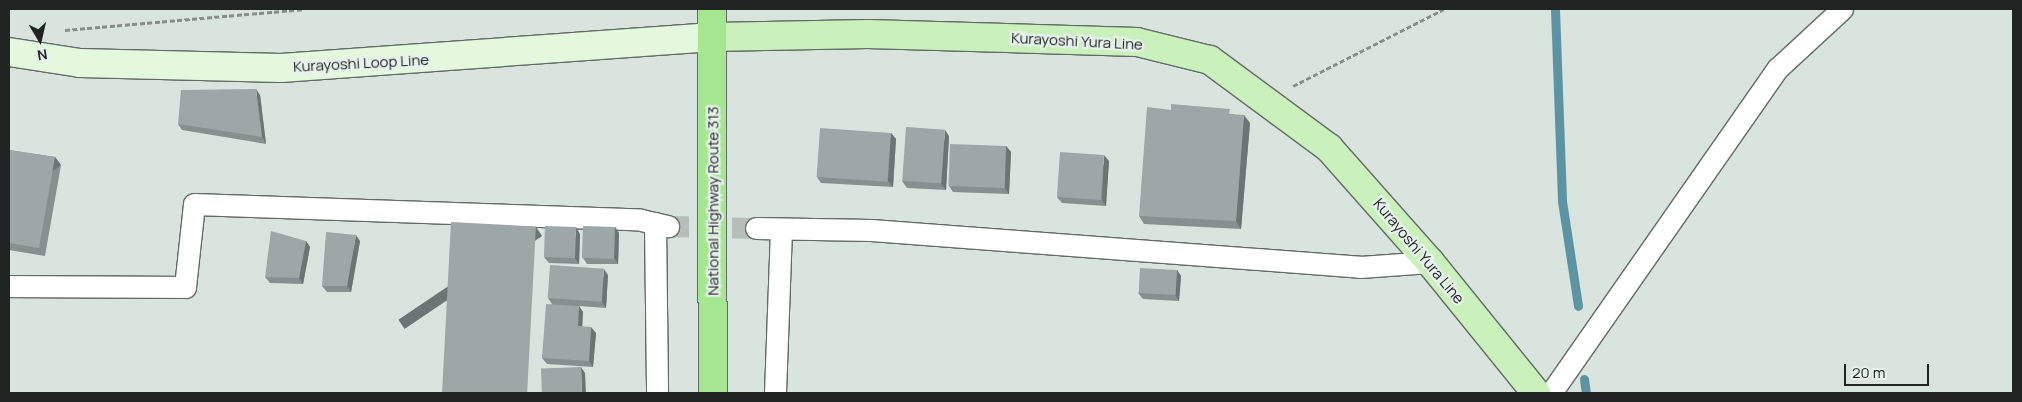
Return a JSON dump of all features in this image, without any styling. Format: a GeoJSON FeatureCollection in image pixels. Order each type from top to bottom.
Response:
{"type":"FeatureCollection","features":[{"type":"Feature","properties":{"kind":"highway","name":"National Highway Route 313"},"geometry":{"type":"LineString","coordinates":[[712,9],[713,393]]}},
{"type":"Feature","properties":{"kind":"main road","name":"Kurayoshi Yura Line"},"geometry":{"type":"LineString","coordinates":[[713,37],[868,34],[1137,42],[1210,60],[1268,99],[1329,148],[1430,262],[1536,393]]}},
{"type":"Feature","properties":{"kind":"main road","name":"Kurayoshi Loop Line"},"geometry":{"type":"LineString","coordinates":[[9,52],[80,63],[282,68],[713,37]]}},
{"type":"Feature","properties":{"kind":"street"},"geometry":{"type":"LineString","coordinates":[[1551,393],[1778,68],[1842,9]]}},
{"type":"Feature","properties":{"kind":"street"},"geometry":{"type":"LineString","coordinates":[[9,286],[185,287],[194,204],[662,225],[657,393]]}},
{"type":"Feature","properties":{"kind":"street"},"geometry":{"type":"LineString","coordinates":[[756,228],[781,230],[871,230],[1360,267],[1430,262]]}},
{"type":"Feature","properties":{"kind":"street"},"geometry":{"type":"LineString","coordinates":[[775,393],[781,230]]}},
{"type":"Feature","properties":{"kind":"path"},"geometry":{"type":"LineString","coordinates":[[39,57],[62,31],[303,9]]}},
{"type":"Feature","properties":{"kind":"path"},"geometry":{"type":"LineString","coordinates":[[1268,99],[1444,9]]}},
{"type":"Feature","properties":{"kind":"building"},"geometry":{"type":"Polygon","coordinates":[[[256,89],[262,137],[178,124],[181,90],[256,89]]]}},
{"type":"Feature","properties":{"kind":"building"},"geometry":{"type":"Polygon","coordinates":[[[1171,104],[1230,109],[1229,114],[1244,115],[1236,221],[1139,216],[1147,107],[1171,110],[1171,104]]]}},
{"type":"Feature","properties":{"kind":"building"},"geometry":{"type":"Polygon","coordinates":[[[906,127],[945,130],[941,184],[902,181],[906,127]]]}},
{"type":"Feature","properties":{"kind":"building"},"geometry":{"type":"Polygon","coordinates":[[[820,128],[891,133],[887,182],[817,177],[820,128]]]}},
{"type":"Feature","properties":{"kind":"building"},"geometry":{"type":"Polygon","coordinates":[[[950,144],[1006,146],[1005,188],[949,186],[950,144]]]}},
{"type":"Feature","properties":{"kind":"building"},"geometry":{"type":"Polygon","coordinates":[[[9,150],[55,157],[39,248],[9,243],[9,150]]]}},
{"type":"Feature","properties":{"kind":"building"},"geometry":{"type":"Polygon","coordinates":[[[1060,152],[1104,155],[1101,200],[1057,197],[1060,152]]]}},
{"type":"Feature","properties":{"kind":"building"},"geometry":{"type":"Polygon","coordinates":[[[451,222],[536,226],[527,393],[442,393],[451,222]]]}},
{"type":"Feature","properties":{"kind":"building"},"geometry":{"type":"Polygon","coordinates":[[[545,226],[576,227],[575,258],[544,257],[545,226]]]}},
{"type":"Feature","properties":{"kind":"building"},"geometry":{"type":"Polygon","coordinates":[[[583,226],[615,227],[614,259],[582,258],[583,226]]]}},
{"type":"Feature","properties":{"kind":"building"},"geometry":{"type":"Polygon","coordinates":[[[271,231],[306,241],[299,278],[265,277],[271,231]]]}},
{"type":"Feature","properties":{"kind":"building"},"geometry":{"type":"Polygon","coordinates":[[[326,232],[356,235],[347,286],[322,286],[326,232]]]}},
{"type":"Feature","properties":{"kind":"building"},"geometry":{"type":"Polygon","coordinates":[[[550,265],[604,269],[602,302],[548,298],[550,265]]]}},
{"type":"Feature","properties":{"kind":"building"},"geometry":{"type":"Polygon","coordinates":[[[1140,268],[1177,270],[1176,295],[1139,293],[1140,268]]]}},
{"type":"Feature","properties":{"kind":"building"},"geometry":{"type":"Polygon","coordinates":[[[546,304],[579,306],[578,326],[591,327],[589,361],[542,358],[546,304]]]}},
{"type":"Feature","properties":{"kind":"building"},"geometry":{"type":"Polygon","coordinates":[[[581,367],[582,393],[542,393],[541,368],[581,367]]]}},
{"type":"Feature","properties":{"kind":"waterway"},"geometry":{"type":"LineString","coordinates":[[1555,9],[1562,201],[1578,306]]}},
{"type":"Feature","properties":{"kind":"waterway"},"geometry":{"type":"LineString","coordinates":[[1584,379],[1586,393]]}},
{"type":"Feature","properties":{"kind":"tunnel"},"geometry":{"type":"LineString","coordinates":[[668,226],[756,228]]}}]}
